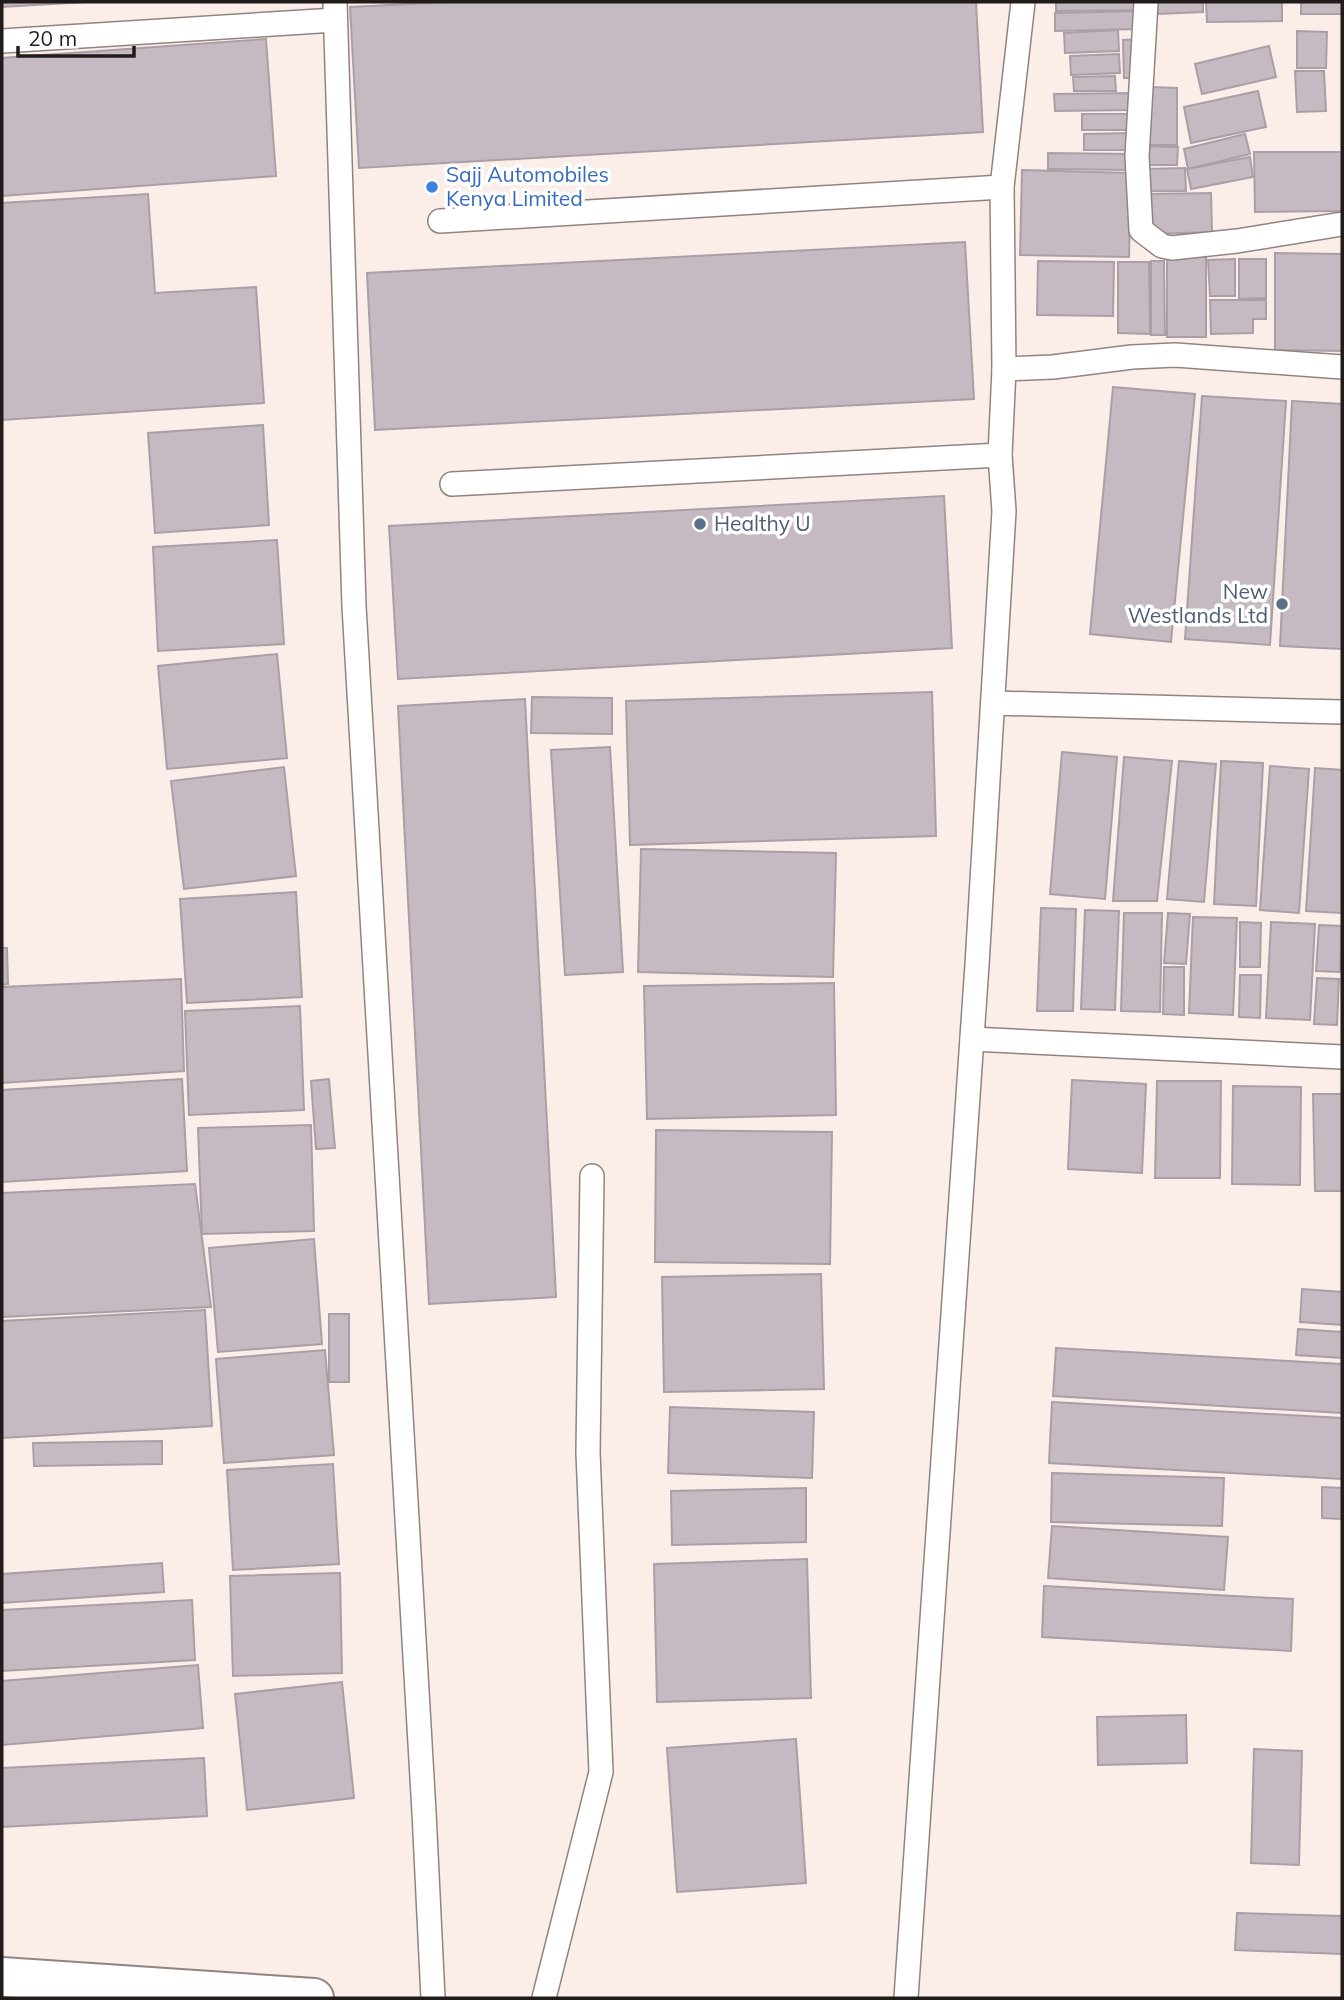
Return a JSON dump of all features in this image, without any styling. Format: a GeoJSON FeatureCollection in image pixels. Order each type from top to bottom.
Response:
{"type":"FeatureCollection","features":[{"type":"Feature","properties":{"kind":"street"},"geometry":{"type":"LineString","coordinates":[[2,1977],[219,1996],[314,1998]]}},
{"type":"Feature","properties":{"kind":"lane"},"geometry":{"type":"LineString","coordinates":[[906,1998],[993,703],[1004,511],[1000,454],[1004,369],[1002,187],[1023,2]]}},
{"type":"Feature","properties":{"kind":"lane"},"geometry":{"type":"LineString","coordinates":[[1146,2],[1137,156],[1140,230],[1163,246],[1172,248],[1237,241],[1342,224]]}},
{"type":"Feature","properties":{"kind":"lane"},"geometry":{"type":"LineString","coordinates":[[2,41],[335,11],[354,606],[433,1998]]}},
{"type":"Feature","properties":{"kind":"lane"},"geometry":{"type":"LineString","coordinates":[[440,221],[1002,187]]}},
{"type":"Feature","properties":{"kind":"lane"},"geometry":{"type":"LineString","coordinates":[[1004,369],[1175,355],[1342,367]]}},
{"type":"Feature","properties":{"kind":"lane"},"geometry":{"type":"LineString","coordinates":[[452,484],[1000,454]]}},
{"type":"Feature","properties":{"kind":"lane"},"geometry":{"type":"LineString","coordinates":[[993,703],[1342,712]]}},
{"type":"Feature","properties":{"kind":"lane"},"geometry":{"type":"LineString","coordinates":[[972,1039],[1342,1057]]}},
{"type":"Feature","properties":{"kind":"lane"},"geometry":{"type":"LineString","coordinates":[[544,1998],[601,1772],[588,1452],[592,1176]]}},
{"type":"Feature","properties":{"kind":"building"},"geometry":{"type":"Polygon","coordinates":[[[2,2],[87,2],[2,7],[2,2]]]}},
{"type":"Feature","properties":{"kind":"building"},"geometry":{"type":"Polygon","coordinates":[[[449,2],[976,2],[983,132],[359,168],[350,7],[449,2]]]}},
{"type":"Feature","properties":{"kind":"building"},"geometry":{"type":"Polygon","coordinates":[[[1056,2],[1141,2],[1141,10],[1056,11],[1056,2]]]}},
{"type":"Feature","properties":{"kind":"building"},"geometry":{"type":"Polygon","coordinates":[[[1156,2],[1203,2],[1203,12],[1157,14],[1156,2]]]}},
{"type":"Feature","properties":{"kind":"building"},"geometry":{"type":"Polygon","coordinates":[[[1206,2],[1282,2],[1282,21],[1207,22],[1206,2]]]}},
{"type":"Feature","properties":{"kind":"building"},"geometry":{"type":"Polygon","coordinates":[[[1301,2],[1342,2],[1342,14],[1301,14],[1301,2]]]}},
{"type":"Feature","properties":{"kind":"building"},"geometry":{"type":"Polygon","coordinates":[[[1139,11],[1139,29],[1055,31],[1055,13],[1139,11]]]}},
{"type":"Feature","properties":{"kind":"building"},"geometry":{"type":"Polygon","coordinates":[[[1118,30],[1119,51],[1065,53],[1064,33],[1118,30]]]}},
{"type":"Feature","properties":{"kind":"building"},"geometry":{"type":"Polygon","coordinates":[[[1297,31],[1327,32],[1326,68],[1297,68],[1297,31]]]}},
{"type":"Feature","properties":{"kind":"building"},"geometry":{"type":"Polygon","coordinates":[[[266,39],[276,176],[2,196],[2,58],[266,39]]]}},
{"type":"Feature","properties":{"kind":"building"},"geometry":{"type":"Polygon","coordinates":[[[1139,39],[1140,78],[1124,78],[1123,40],[1139,39]]]}},
{"type":"Feature","properties":{"kind":"building"},"geometry":{"type":"Polygon","coordinates":[[[1269,46],[1276,77],[1202,94],[1195,64],[1269,46]]]}},
{"type":"Feature","properties":{"kind":"building"},"geometry":{"type":"Polygon","coordinates":[[[1119,54],[1120,73],[1071,75],[1070,56],[1119,54]]]}},
{"type":"Feature","properties":{"kind":"building"},"geometry":{"type":"Polygon","coordinates":[[[1295,71],[1324,71],[1326,111],[1297,112],[1295,71]]]}},
{"type":"Feature","properties":{"kind":"building"},"geometry":{"type":"Polygon","coordinates":[[[1115,76],[1116,91],[1074,91],[1073,77],[1115,76]]]}},
{"type":"Feature","properties":{"kind":"building"},"geometry":{"type":"Polygon","coordinates":[[[1150,87],[1177,88],[1177,145],[1149,145],[1150,87]]]}},
{"type":"Feature","properties":{"kind":"building"},"geometry":{"type":"Polygon","coordinates":[[[1258,91],[1266,127],[1191,143],[1184,107],[1258,91]]]}},
{"type":"Feature","properties":{"kind":"building"},"geometry":{"type":"Polygon","coordinates":[[[1131,93],[1131,110],[1055,111],[1054,94],[1131,93]]]}},
{"type":"Feature","properties":{"kind":"building"},"geometry":{"type":"Polygon","coordinates":[[[1082,114],[1132,114],[1132,130],[1082,130],[1082,114]]]}},
{"type":"Feature","properties":{"kind":"building"},"geometry":{"type":"Polygon","coordinates":[[[1132,133],[1133,150],[1084,150],[1084,134],[1132,133]]]}},
{"type":"Feature","properties":{"kind":"building"},"geometry":{"type":"Polygon","coordinates":[[[1245,134],[1250,154],[1188,169],[1184,149],[1245,134]]]}},
{"type":"Feature","properties":{"kind":"building"},"geometry":{"type":"Polygon","coordinates":[[[1141,146],[1178,147],[1177,165],[1141,165],[1141,146]]]}},
{"type":"Feature","properties":{"kind":"building"},"geometry":{"type":"Polygon","coordinates":[[[1254,152],[1342,152],[1342,211],[1255,212],[1254,152]]]}},
{"type":"Feature","properties":{"kind":"building"},"geometry":{"type":"Polygon","coordinates":[[[1048,153],[1131,154],[1130,170],[1048,169],[1048,153]]]}},
{"type":"Feature","properties":{"kind":"building"},"geometry":{"type":"Polygon","coordinates":[[[1250,157],[1253,177],[1191,189],[1187,169],[1250,157]]]}},
{"type":"Feature","properties":{"kind":"building"},"geometry":{"type":"Polygon","coordinates":[[[1185,168],[1186,191],[1141,191],[1141,169],[1185,168]]]}},
{"type":"Feature","properties":{"kind":"building"},"geometry":{"type":"Polygon","coordinates":[[[1022,170],[1131,173],[1129,257],[1020,255],[1022,170]]]}},
{"type":"Feature","properties":{"kind":"building"},"geometry":{"type":"Polygon","coordinates":[[[1211,193],[1212,232],[1150,234],[1148,194],[1211,193]]]}},
{"type":"Feature","properties":{"kind":"building"},"geometry":{"type":"Polygon","coordinates":[[[148,194],[155,293],[256,287],[264,403],[2,420],[2,203],[148,194]]]}},
{"type":"Feature","properties":{"kind":"building"},"geometry":{"type":"Polygon","coordinates":[[[965,242],[974,399],[375,430],[367,273],[965,242]]]}},
{"type":"Feature","properties":{"kind":"building"},"geometry":{"type":"Polygon","coordinates":[[[1275,253],[1342,254],[1342,351],[1275,350],[1275,253]]]}},
{"type":"Feature","properties":{"kind":"building"},"geometry":{"type":"Polygon","coordinates":[[[1167,257],[1206,257],[1206,337],[1167,337],[1167,257]]]}},
{"type":"Feature","properties":{"kind":"building"},"geometry":{"type":"Polygon","coordinates":[[[1235,259],[1235,296],[1210,296],[1208,260],[1235,259]]]}},
{"type":"Feature","properties":{"kind":"building"},"geometry":{"type":"Polygon","coordinates":[[[1239,259],[1266,259],[1266,298],[1239,299],[1239,259]]]}},
{"type":"Feature","properties":{"kind":"building"},"geometry":{"type":"Polygon","coordinates":[[[1038,261],[1114,262],[1113,316],[1037,315],[1038,261]]]}},
{"type":"Feature","properties":{"kind":"building"},"geometry":{"type":"Polygon","coordinates":[[[1151,261],[1164,261],[1165,335],[1151,335],[1151,261]]]}},
{"type":"Feature","properties":{"kind":"building"},"geometry":{"type":"Polygon","coordinates":[[[1118,262],[1149,262],[1150,334],[1118,333],[1118,262]]]}},
{"type":"Feature","properties":{"kind":"building"},"geometry":{"type":"Polygon","coordinates":[[[1210,300],[1266,300],[1266,319],[1253,319],[1253,333],[1211,334],[1210,300]]]}},
{"type":"Feature","properties":{"kind":"building"},"geometry":{"type":"Polygon","coordinates":[[[1113,387],[1195,394],[1171,642],[1090,634],[1113,387]]]}},
{"type":"Feature","properties":{"kind":"building"},"geometry":{"type":"Polygon","coordinates":[[[1202,396],[1286,401],[1270,645],[1185,639],[1202,396]]]}},
{"type":"Feature","properties":{"kind":"building"},"geometry":{"type":"Polygon","coordinates":[[[1292,401],[1342,404],[1342,649],[1280,646],[1292,401]]]}},
{"type":"Feature","properties":{"kind":"building"},"geometry":{"type":"Polygon","coordinates":[[[263,425],[269,525],[155,533],[148,433],[263,425]]]}},
{"type":"Feature","properties":{"kind":"building"},"geometry":{"type":"Polygon","coordinates":[[[944,496],[952,648],[398,679],[389,526],[944,496]]]}},
{"type":"Feature","properties":{"kind":"building"},"geometry":{"type":"Polygon","coordinates":[[[277,540],[284,644],[158,651],[153,547],[277,540]]]}},
{"type":"Feature","properties":{"kind":"building"},"geometry":{"type":"Polygon","coordinates":[[[277,654],[287,758],[167,769],[158,666],[277,654]]]}},
{"type":"Feature","properties":{"kind":"building"},"geometry":{"type":"Polygon","coordinates":[[[932,692],[936,836],[630,845],[626,701],[932,692]]]}},
{"type":"Feature","properties":{"kind":"building"},"geometry":{"type":"Polygon","coordinates":[[[532,697],[612,698],[612,734],[531,733],[532,697]]]}},
{"type":"Feature","properties":{"kind":"building"},"geometry":{"type":"Polygon","coordinates":[[[525,699],[556,1297],[429,1304],[398,706],[525,699]]]}},
{"type":"Feature","properties":{"kind":"building"},"geometry":{"type":"Polygon","coordinates":[[[610,747],[623,972],[565,975],[551,750],[610,747]]]}},
{"type":"Feature","properties":{"kind":"building"},"geometry":{"type":"Polygon","coordinates":[[[1062,752],[1117,757],[1105,899],[1050,894],[1062,752]]]}},
{"type":"Feature","properties":{"kind":"building"},"geometry":{"type":"Polygon","coordinates":[[[1124,757],[1172,761],[1157,901],[1113,901],[1124,757]]]}},
{"type":"Feature","properties":{"kind":"building"},"geometry":{"type":"Polygon","coordinates":[[[1179,761],[1216,764],[1204,902],[1167,899],[1179,761]]]}},
{"type":"Feature","properties":{"kind":"building"},"geometry":{"type":"Polygon","coordinates":[[[1221,761],[1263,763],[1256,906],[1214,904],[1221,761]]]}},
{"type":"Feature","properties":{"kind":"building"},"geometry":{"type":"Polygon","coordinates":[[[1270,766],[1309,769],[1299,913],[1260,910],[1270,766]]]}},
{"type":"Feature","properties":{"kind":"building"},"geometry":{"type":"Polygon","coordinates":[[[284,767],[296,876],[184,889],[171,781],[284,767]]]}},
{"type":"Feature","properties":{"kind":"building"},"geometry":{"type":"Polygon","coordinates":[[[1315,768],[1342,770],[1342,913],[1306,911],[1315,768]]]}},
{"type":"Feature","properties":{"kind":"building"},"geometry":{"type":"Polygon","coordinates":[[[641,849],[836,853],[833,977],[638,972],[641,849]]]}},
{"type":"Feature","properties":{"kind":"building"},"geometry":{"type":"Polygon","coordinates":[[[296,892],[302,997],[187,1003],[180,899],[296,892]]]}},
{"type":"Feature","properties":{"kind":"building"},"geometry":{"type":"Polygon","coordinates":[[[1041,908],[1076,909],[1073,1011],[1037,1011],[1041,908]]]}},
{"type":"Feature","properties":{"kind":"building"},"geometry":{"type":"Polygon","coordinates":[[[1085,910],[1119,911],[1115,1010],[1081,1009],[1085,910]]]}},
{"type":"Feature","properties":{"kind":"building"},"geometry":{"type":"Polygon","coordinates":[[[1124,913],[1162,913],[1160,1012],[1121,1011],[1124,913]]]}},
{"type":"Feature","properties":{"kind":"building"},"geometry":{"type":"Polygon","coordinates":[[[1168,913],[1190,914],[1186,964],[1164,963],[1168,913]]]}},
{"type":"Feature","properties":{"kind":"building"},"geometry":{"type":"Polygon","coordinates":[[[1193,917],[1237,918],[1233,1015],[1189,1013],[1193,917]]]}},
{"type":"Feature","properties":{"kind":"building"},"geometry":{"type":"Polygon","coordinates":[[[1240,922],[1261,923],[1260,967],[1240,967],[1240,922]]]}},
{"type":"Feature","properties":{"kind":"building"},"geometry":{"type":"Polygon","coordinates":[[[1271,922],[1315,924],[1310,1020],[1266,1018],[1271,922]]]}},
{"type":"Feature","properties":{"kind":"building"},"geometry":{"type":"Polygon","coordinates":[[[1319,925],[1342,926],[1340,972],[1316,971],[1319,925]]]}},
{"type":"Feature","properties":{"kind":"building"},"geometry":{"type":"Polygon","coordinates":[[[2,948],[7,948],[8,984],[2,985],[2,948]]]}},
{"type":"Feature","properties":{"kind":"building"},"geometry":{"type":"Polygon","coordinates":[[[1164,967],[1184,967],[1184,1015],[1163,1014],[1164,967]]]}},
{"type":"Feature","properties":{"kind":"building"},"geometry":{"type":"Polygon","coordinates":[[[1240,975],[1261,975],[1260,1018],[1239,1017],[1240,975]]]}},
{"type":"Feature","properties":{"kind":"building"},"geometry":{"type":"Polygon","coordinates":[[[1317,978],[1339,979],[1337,1025],[1314,1024],[1317,978]]]}},
{"type":"Feature","properties":{"kind":"building"},"geometry":{"type":"Polygon","coordinates":[[[181,979],[184,1071],[2,1083],[2,987],[181,979]]]}},
{"type":"Feature","properties":{"kind":"building"},"geometry":{"type":"Polygon","coordinates":[[[834,983],[836,1115],[647,1119],[644,986],[834,983]]]}},
{"type":"Feature","properties":{"kind":"building"},"geometry":{"type":"Polygon","coordinates":[[[300,1006],[304,1110],[189,1115],[185,1011],[300,1006]]]}},
{"type":"Feature","properties":{"kind":"building"},"geometry":{"type":"Polygon","coordinates":[[[182,1079],[187,1171],[2,1182],[2,1090],[182,1079]]]}},
{"type":"Feature","properties":{"kind":"building"},"geometry":{"type":"Polygon","coordinates":[[[329,1079],[335,1148],[316,1149],[311,1081],[329,1079]]]}},
{"type":"Feature","properties":{"kind":"building"},"geometry":{"type":"Polygon","coordinates":[[[1072,1080],[1146,1084],[1142,1173],[1068,1169],[1072,1080]]]}},
{"type":"Feature","properties":{"kind":"building"},"geometry":{"type":"Polygon","coordinates":[[[1157,1081],[1221,1081],[1220,1178],[1155,1178],[1157,1081]]]}},
{"type":"Feature","properties":{"kind":"building"},"geometry":{"type":"Polygon","coordinates":[[[1233,1086],[1301,1087],[1300,1185],[1232,1184],[1233,1086]]]}},
{"type":"Feature","properties":{"kind":"building"},"geometry":{"type":"Polygon","coordinates":[[[1313,1094],[1342,1094],[1342,1191],[1315,1191],[1313,1094]]]}},
{"type":"Feature","properties":{"kind":"building"},"geometry":{"type":"Polygon","coordinates":[[[311,1125],[314,1231],[202,1234],[198,1128],[311,1125]]]}},
{"type":"Feature","properties":{"kind":"building"},"geometry":{"type":"Polygon","coordinates":[[[656,1130],[832,1132],[830,1264],[655,1262],[656,1130]]]}},
{"type":"Feature","properties":{"kind":"building"},"geometry":{"type":"Polygon","coordinates":[[[195,1184],[211,1307],[2,1317],[2,1193],[195,1184]]]}},
{"type":"Feature","properties":{"kind":"building"},"geometry":{"type":"Polygon","coordinates":[[[314,1239],[322,1344],[218,1352],[209,1248],[314,1239]]]}},
{"type":"Feature","properties":{"kind":"building"},"geometry":{"type":"Polygon","coordinates":[[[821,1274],[824,1389],[664,1392],[662,1277],[821,1274]]]}},
{"type":"Feature","properties":{"kind":"building"},"geometry":{"type":"Polygon","coordinates":[[[1302,1289],[1342,1292],[1342,1325],[1300,1322],[1302,1289]]]}},
{"type":"Feature","properties":{"kind":"building"},"geometry":{"type":"Polygon","coordinates":[[[205,1310],[212,1426],[2,1438],[2,1321],[205,1310]]]}},
{"type":"Feature","properties":{"kind":"building"},"geometry":{"type":"Polygon","coordinates":[[[329,1314],[349,1314],[349,1382],[329,1382],[329,1314]]]}},
{"type":"Feature","properties":{"kind":"building"},"geometry":{"type":"Polygon","coordinates":[[[1298,1329],[1342,1332],[1342,1358],[1296,1355],[1298,1329]]]}},
{"type":"Feature","properties":{"kind":"building"},"geometry":{"type":"Polygon","coordinates":[[[1056,1348],[1342,1364],[1342,1413],[1053,1396],[1056,1348]]]}},
{"type":"Feature","properties":{"kind":"building"},"geometry":{"type":"Polygon","coordinates":[[[325,1350],[334,1455],[224,1463],[216,1359],[325,1350]]]}},
{"type":"Feature","properties":{"kind":"building"},"geometry":{"type":"Polygon","coordinates":[[[1052,1402],[1342,1418],[1342,1479],[1049,1463],[1052,1402]]]}},
{"type":"Feature","properties":{"kind":"building"},"geometry":{"type":"Polygon","coordinates":[[[670,1407],[814,1412],[812,1478],[668,1473],[670,1407]]]}},
{"type":"Feature","properties":{"kind":"building"},"geometry":{"type":"Polygon","coordinates":[[[162,1441],[162,1464],[34,1466],[33,1443],[162,1441]]]}},
{"type":"Feature","properties":{"kind":"building"},"geometry":{"type":"Polygon","coordinates":[[[333,1464],[339,1564],[233,1570],[227,1470],[333,1464]]]}},
{"type":"Feature","properties":{"kind":"building"},"geometry":{"type":"Polygon","coordinates":[[[1052,1473],[1224,1478],[1222,1526],[1051,1522],[1052,1473]]]}},
{"type":"Feature","properties":{"kind":"building"},"geometry":{"type":"Polygon","coordinates":[[[1322,1487],[1342,1488],[1342,1519],[1322,1518],[1322,1487]]]}},
{"type":"Feature","properties":{"kind":"building"},"geometry":{"type":"Polygon","coordinates":[[[806,1488],[806,1542],[672,1545],[671,1491],[806,1488]]]}},
{"type":"Feature","properties":{"kind":"building"},"geometry":{"type":"Polygon","coordinates":[[[1052,1526],[1228,1537],[1224,1590],[1048,1578],[1052,1526]]]}},
{"type":"Feature","properties":{"kind":"building"},"geometry":{"type":"Polygon","coordinates":[[[807,1559],[811,1698],[657,1702],[654,1564],[807,1559]]]}},
{"type":"Feature","properties":{"kind":"building"},"geometry":{"type":"Polygon","coordinates":[[[162,1563],[164,1592],[2,1603],[2,1574],[162,1563]]]}},
{"type":"Feature","properties":{"kind":"building"},"geometry":{"type":"Polygon","coordinates":[[[340,1573],[342,1673],[233,1676],[230,1576],[340,1573]]]}},
{"type":"Feature","properties":{"kind":"building"},"geometry":{"type":"Polygon","coordinates":[[[1044,1586],[1293,1599],[1291,1651],[1042,1637],[1044,1586]]]}},
{"type":"Feature","properties":{"kind":"building"},"geometry":{"type":"Polygon","coordinates":[[[192,1600],[195,1660],[2,1671],[2,1610],[192,1600]]]}},
{"type":"Feature","properties":{"kind":"building"},"geometry":{"type":"Polygon","coordinates":[[[198,1665],[203,1728],[2,1745],[2,1681],[198,1665]]]}},
{"type":"Feature","properties":{"kind":"building"},"geometry":{"type":"Polygon","coordinates":[[[342,1682],[354,1798],[247,1810],[235,1694],[342,1682]]]}},
{"type":"Feature","properties":{"kind":"building"},"geometry":{"type":"Polygon","coordinates":[[[1186,1715],[1187,1763],[1098,1765],[1097,1717],[1186,1715]]]}},
{"type":"Feature","properties":{"kind":"building"},"geometry":{"type":"Polygon","coordinates":[[[796,1739],[806,1883],[677,1892],[667,1748],[796,1739]]]}},
{"type":"Feature","properties":{"kind":"building"},"geometry":{"type":"Polygon","coordinates":[[[1254,1749],[1302,1751],[1299,1865],[1251,1863],[1254,1749]]]}},
{"type":"Feature","properties":{"kind":"building"},"geometry":{"type":"Polygon","coordinates":[[[204,1758],[207,1816],[2,1827],[2,1768],[204,1758]]]}},
{"type":"Feature","properties":{"kind":"building"},"geometry":{"type":"Polygon","coordinates":[[[1237,1913],[1342,1916],[1342,1954],[1235,1950],[1237,1913]]]}},
{"type":"Feature","properties":{"kind":"place","name":"Sajj Automobiles Kenya Limited"},"geometry":{"type":"Point","coordinates":[432,187]}},
{"type":"Feature","properties":{"kind":"place","name":"Healthy U"},"geometry":{"type":"Point","coordinates":[700,524]}},
{"type":"Feature","properties":{"kind":"place","name":"New Westlands Ltd"},"geometry":{"type":"Point","coordinates":[1282,604]}}]}
